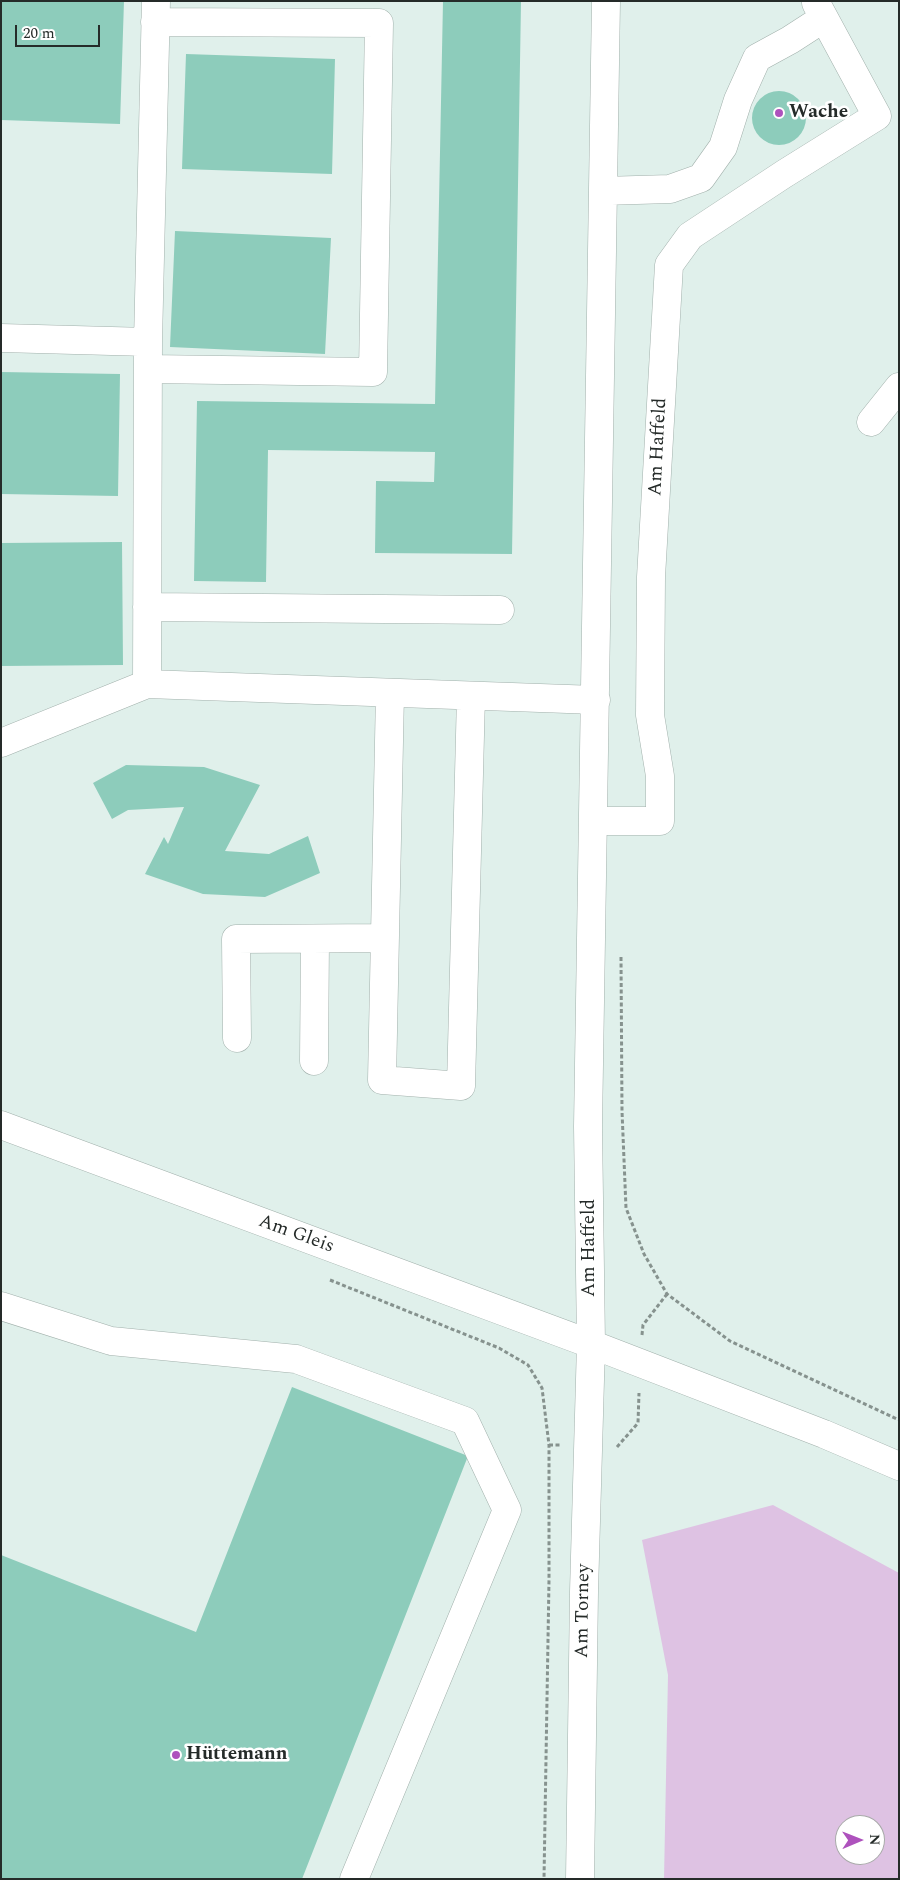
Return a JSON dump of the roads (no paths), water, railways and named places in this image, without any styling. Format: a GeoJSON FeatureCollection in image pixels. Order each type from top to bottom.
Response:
{"type":"FeatureCollection","features":[{"type":"Feature","properties":{"kind":"street","name":"Am Haffeld"},"geometry":{"type":"LineString","coordinates":[[591,1344],[588,1126],[606,1]]}},
{"type":"Feature","properties":{"kind":"street"},"geometry":{"type":"LineString","coordinates":[[603,191],[670,189],[701,178],[723,147],[738,100],[757,58],[790,40],[819,10],[888,116]]}},
{"type":"Feature","properties":{"kind":"street"},"geometry":{"type":"LineString","coordinates":[[146,684],[148,342],[155,12],[379,23],[373,372],[148,369]]}},
{"type":"Feature","properties":{"kind":"street","name":"Am Haffeld"},"geometry":{"type":"LineString","coordinates":[[594,821],[660,821],[660,776],[650,715],[651,577],[669,264],[690,236],[784,174],[888,116]]}},
{"type":"Feature","properties":{"kind":"street"},"geometry":{"type":"LineString","coordinates":[[1,338],[148,342]]}},
{"type":"Feature","properties":{"kind":"street"},"geometry":{"type":"LineString","coordinates":[[871,422],[899,387]]}},
{"type":"Feature","properties":{"kind":"street"},"geometry":{"type":"LineString","coordinates":[[147,607],[500,610]]}},
{"type":"Feature","properties":{"kind":"street"},"geometry":{"type":"LineString","coordinates":[[1,743],[146,684],[596,700]]}},
{"type":"Feature","properties":{"kind":"street"},"geometry":{"type":"LineString","coordinates":[[390,693],[382,1080],[461,1086],[471,696]]}},
{"type":"Feature","properties":{"kind":"street"},"geometry":{"type":"LineString","coordinates":[[238,1038],[236,940],[385,938]]}},
{"type":"Feature","properties":{"kind":"street"},"geometry":{"type":"LineString","coordinates":[[314,1061],[315,939]]}},
{"type":"Feature","properties":{"kind":"street","name":"Am Gleis"},"geometry":{"type":"LineString","coordinates":[[1,1125],[591,1344]]}},
{"type":"Feature","properties":{"kind":"street"},"geometry":{"type":"LineString","coordinates":[[1,1306],[111,1342],[296,1359],[465,1421],[507,1510],[354,1879]]}},
{"type":"Feature","properties":{"kind":"street"},"geometry":{"type":"LineString","coordinates":[[591,1344],[824,1434],[899,1466]]}},
{"type":"Feature","properties":{"kind":"street","name":"Am Torney"},"geometry":{"type":"LineString","coordinates":[[580,1879],[584,1592],[591,1344]]}},
{"type":"Feature","properties":{"kind":"place","name":"Wache"},"geometry":{"type":"Point","coordinates":[779,113]}},
{"type":"Feature","properties":{"kind":"place","name":"Hüttemann"},"geometry":{"type":"Point","coordinates":[176,1755]}}]}
